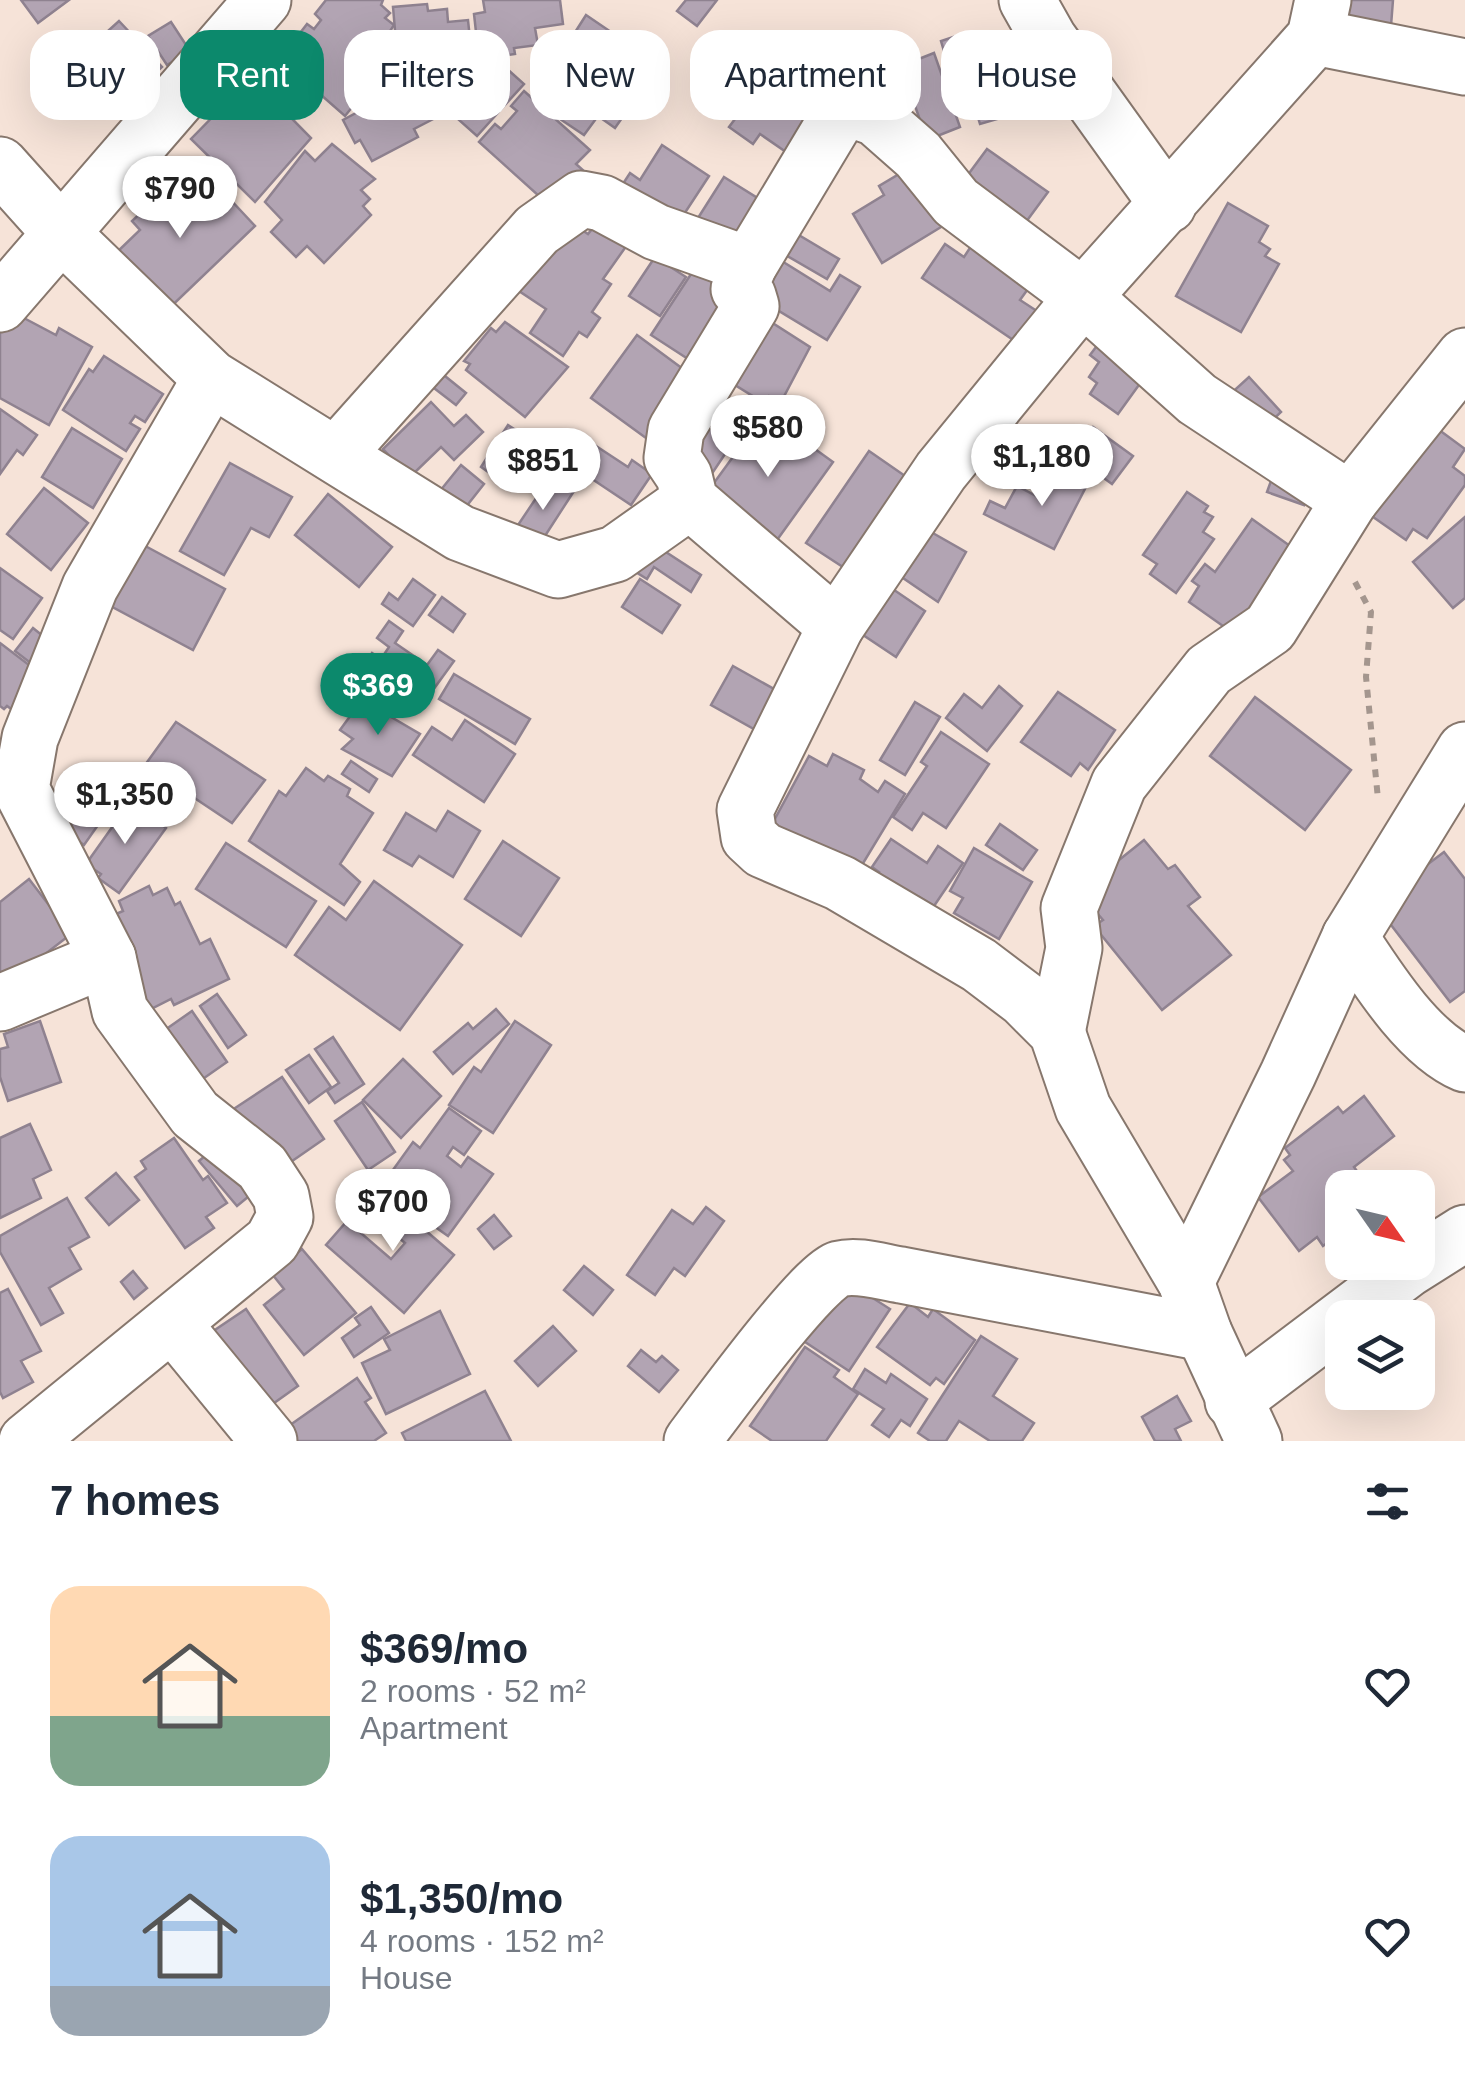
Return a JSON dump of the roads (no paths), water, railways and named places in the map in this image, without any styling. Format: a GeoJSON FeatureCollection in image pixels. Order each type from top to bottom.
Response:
{"type":"FeatureCollection","features":[{"type":"Feature","properties":{"kind":"street"},"geometry":{"type":"LineString","coordinates":[[0,304],[263,0]]}},
{"type":"Feature","properties":{"kind":"street"},"geometry":{"type":"LineString","coordinates":[[1027,0],[1050,39],[1168,204]]}},
{"type":"Feature","properties":{"kind":"street"},"geometry":{"type":"LineString","coordinates":[[1465,67],[1319,18],[1168,204],[1083,297],[941,471],[836,626],[745,810],[750,837],[764,850],[840,883],[980,965],[1024,999],[1057,1032],[1082,1108],[1186,1282],[1204,1334],[1244,1421],[1408,1269],[1465,1233]]}},
{"type":"Feature","properties":{"kind":"street"},"geometry":{"type":"LineString","coordinates":[[836,626],[690,501],[684,476],[672,458],[676,430],[752,306],[748,296],[738,289],[749,265],[838,115],[856,110],[876,118],[918,155],[956,202],[1083,297],[1197,399],[1350,500]]}},
{"type":"Feature","properties":{"kind":"street"},"geometry":{"type":"LineString","coordinates":[[0,165],[60,232],[210,378],[460,533],[558,570],[615,554],[690,501]]}},
{"type":"Feature","properties":{"kind":"street"},"geometry":{"type":"LineString","coordinates":[[336,455],[537,230],[582,199],[602,202],[656,232],[749,265]]}},
{"type":"Feature","properties":{"kind":"street"},"geometry":{"type":"LineString","coordinates":[[1057,1032],[1074,948],[1069,908],[1119,784],[1209,670],[1270,628],[1350,500],[1465,356]]}},
{"type":"Feature","properties":{"kind":"street"},"geometry":{"type":"LineString","coordinates":[[27,1441],[272,1241],[285,1217],[281,1196],[262,1167],[194,1114],[120,1011],[108,958],[11,795],[90,586],[210,378]]}},
{"type":"Feature","properties":{"kind":"street"},"geometry":{"type":"LineString","coordinates":[[1186,1282],[1350,937],[1465,750]]}},
{"type":"Feature","properties":{"kind":"street"},"geometry":{"type":"LineString","coordinates":[[1350,937],[1390,998],[1450,1058],[1465,1064]]}},
{"type":"Feature","properties":{"kind":"street"},"geometry":{"type":"LineString","coordinates":[[0,1003],[108,958]]}},
{"type":"Feature","properties":{"kind":"street"},"geometry":{"type":"LineString","coordinates":[[692,1441],[764,1348],[819,1283],[836,1269],[858,1268],[901,1275],[1204,1334]]}},
{"type":"Feature","properties":{"kind":"street"},"geometry":{"type":"LineString","coordinates":[[173,1324],[269,1441]]}}]}
